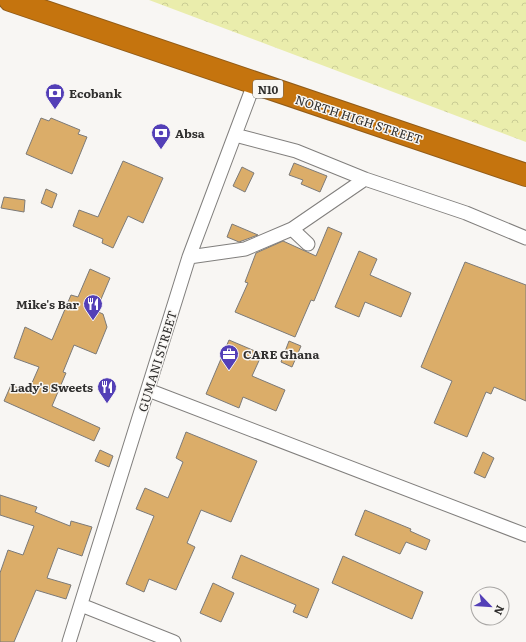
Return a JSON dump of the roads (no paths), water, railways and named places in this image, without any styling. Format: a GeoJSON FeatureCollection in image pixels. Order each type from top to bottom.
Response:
{"type":"FeatureCollection","features":[{"type":"Feature","properties":{"kind":"highway","name":"NORTH HIGH STREET"},"geometry":{"type":"LineString","coordinates":[[10,0],[39,8],[254,84],[526,175]]}},
{"type":"Feature","properties":{"kind":"street","name":"GUMANI STREET"},"geometry":{"type":"LineString","coordinates":[[69,642],[189,257],[254,84]]}},
{"type":"Feature","properties":{"kind":"street"},"geometry":{"type":"LineString","coordinates":[[235,135],[296,151],[365,178],[466,213],[526,238]]}},
{"type":"Feature","properties":{"kind":"street"},"geometry":{"type":"LineString","coordinates":[[189,257],[244,249],[292,229],[365,178]]}},
{"type":"Feature","properties":{"kind":"street"},"geometry":{"type":"LineString","coordinates":[[292,229],[308,244]]}},
{"type":"Feature","properties":{"kind":"street"},"geometry":{"type":"LineString","coordinates":[[148,390],[526,536]]}},
{"type":"Feature","properties":{"kind":"street"},"geometry":{"type":"LineString","coordinates":[[81,605],[174,642]]}},
{"type":"Feature","properties":{"kind":"place","name":"Ecobank"},"geometry":{"type":"Point","coordinates":[55,110]}},
{"type":"Feature","properties":{"kind":"place","name":"Absa"},"geometry":{"type":"Point","coordinates":[161,150]}},
{"type":"Feature","properties":{"kind":"place","name":"Mike's Bar"},"geometry":{"type":"Point","coordinates":[93,321]}},
{"type":"Feature","properties":{"kind":"place","name":"CARE Ghana"},"geometry":{"type":"Point","coordinates":[229,371]}},
{"type":"Feature","properties":{"kind":"place","name":"Lady's Sweets"},"geometry":{"type":"Point","coordinates":[107,404]}}]}
